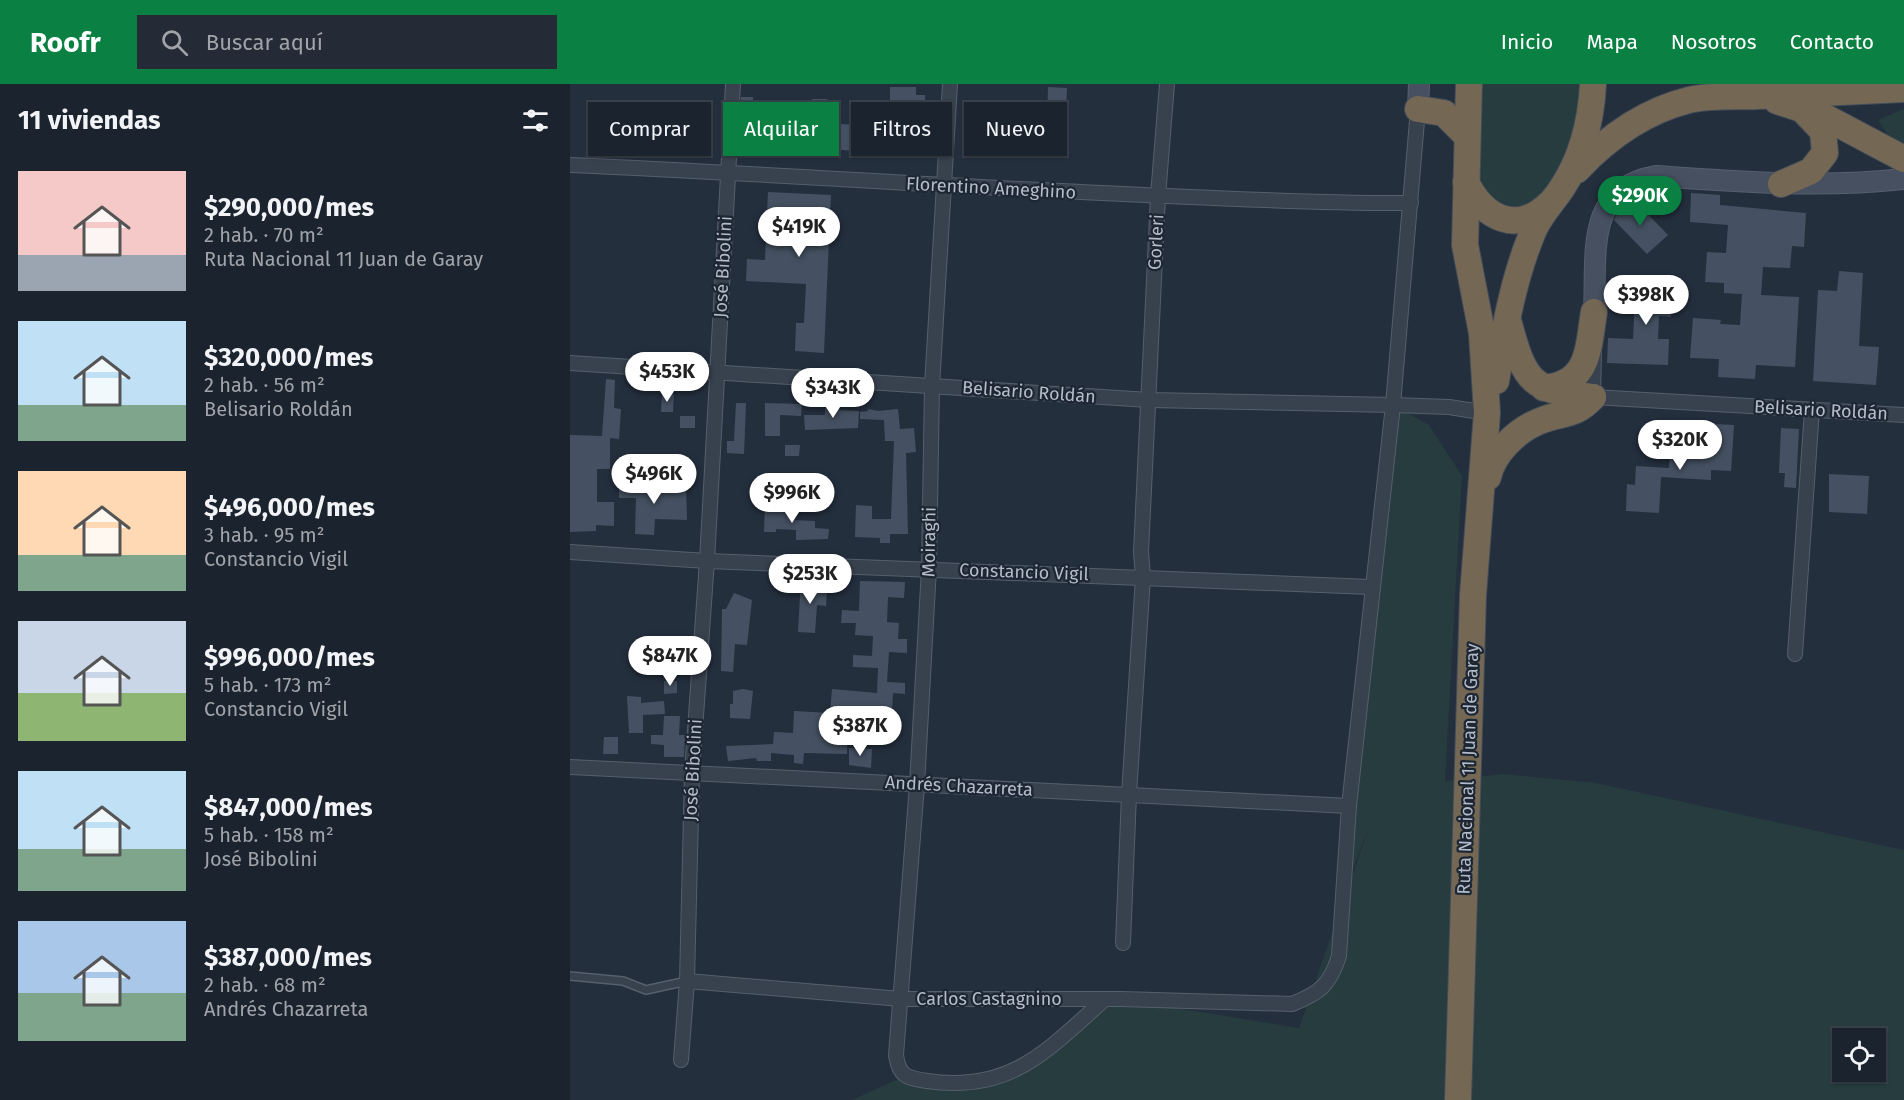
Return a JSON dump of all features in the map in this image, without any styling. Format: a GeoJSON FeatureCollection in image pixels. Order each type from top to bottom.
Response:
{"type":"FeatureCollection","features":[{"type":"Feature","properties":{"kind":"highway","name":"Ruta Nacional 11 Juan de Garay"},"geometry":{"type":"LineString","coordinates":[[1486,425],[1523,258],[1532,232],[1559,191],[1583,147],[1588,128],[1593,84]]}},
{"type":"Feature","properties":{"kind":"highway","name":"Ruta Nacional 11 Juan de Garay"},"geometry":{"type":"LineString","coordinates":[[1711,84],[1740,88],[1904,87]]}},
{"type":"Feature","properties":{"kind":"highway","name":"Ruta Nacional 11 Juan de Garay"},"geometry":{"type":"LineString","coordinates":[[1466,182],[1474,198],[1484,209],[1498,218],[1509,221],[1535,215],[1606,142],[1642,119],[1689,100],[1740,88]]}},
{"type":"Feature","properties":{"kind":"highway"},"geometry":{"type":"LineString","coordinates":[[1740,88],[1801,108],[1841,125],[1904,159]]}},
{"type":"Feature","properties":{"kind":"highway","name":"Ruta Nacional 11 Juan de Garay"},"geometry":{"type":"LineString","coordinates":[[1458,1100],[1473,595],[1486,425],[1482,333],[1466,255],[1466,135],[1469,90]]}},
{"type":"Feature","properties":{"kind":"highway"},"geometry":{"type":"LineString","coordinates":[[1444,113],[1469,90]]}},
{"type":"Feature","properties":{"kind":"highway"},"geometry":{"type":"LineString","coordinates":[[1418,97],[1444,113],[1466,135]]}},
{"type":"Feature","properties":{"kind":"highway"},"geometry":{"type":"LineString","coordinates":[[1781,184],[1811,171],[1825,153],[1823,131],[1801,108]]}},
{"type":"Feature","properties":{"kind":"highway"},"geometry":{"type":"LineString","coordinates":[[1544,387],[1567,383],[1582,368],[1587,358],[1594,312]]}},
{"type":"Feature","properties":{"kind":"highway"},"geometry":{"type":"LineString","coordinates":[[1508,320],[1516,353],[1524,369],[1544,387],[1561,394],[1593,397]]}},
{"type":"Feature","properties":{"kind":"highway"},"geometry":{"type":"LineString","coordinates":[[1480,513],[1490,466],[1501,450],[1539,421],[1578,411],[1593,397]]}},
{"type":"Feature","properties":{"kind":"main road"},"geometry":{"type":"LineString","coordinates":[[1594,312],[1599,226],[1613,196],[1624,186],[1638,179],[1656,176],[1781,184],[1865,183],[1904,179]]}},
{"type":"Feature","properties":{"kind":"street","name":"José Bibolini"},"geometry":{"type":"LineString","coordinates":[[681,1060],[687,981],[692,772],[707,561],[733,84]]}},
{"type":"Feature","properties":{"kind":"street","name":"Moiraghi"},"geometry":{"type":"LineString","coordinates":[[950,84],[932,386],[929,568],[917,785],[896,1055],[898,1068],[905,1076],[950,1084],[998,1078],[1020,1069],[1037,1058],[1104,999]]}},
{"type":"Feature","properties":{"kind":"street","name":"Gorleri"},"geometry":{"type":"LineString","coordinates":[[1123,943],[1129,794],[1143,577],[1141,552],[1158,196],[1167,84]]}},
{"type":"Feature","properties":{"kind":"street"},"geometry":{"type":"LineString","coordinates":[[1349,806],[1371,587],[1393,405],[1412,203],[1418,97]]}},
{"type":"Feature","properties":{"kind":"street","name":"Florentino Ameghino"},"geometry":{"type":"LineString","coordinates":[[570,165],[1158,196],[1412,203]]}},
{"type":"Feature","properties":{"kind":"street"},"geometry":{"type":"LineString","coordinates":[[1593,397],[1594,312]]}},
{"type":"Feature","properties":{"kind":"street","name":"Belisario Roldán"},"geometry":{"type":"LineString","coordinates":[[570,363],[1149,400],[1449,407],[1486,425]]}},
{"type":"Feature","properties":{"kind":"street","name":"Belisario Roldán"},"geometry":{"type":"LineString","coordinates":[[1593,397],[1904,415]]}},
{"type":"Feature","properties":{"kind":"street"},"geometry":{"type":"LineString","coordinates":[[1795,654],[1812,410]]}},
{"type":"Feature","properties":{"kind":"street","name":"Constancio Vigil"},"geometry":{"type":"LineString","coordinates":[[570,552],[707,561],[1371,587]]}},
{"type":"Feature","properties":{"kind":"street","name":"Andrés Chazarreta"},"geometry":{"type":"LineString","coordinates":[[570,767],[1349,806]]}},
{"type":"Feature","properties":{"kind":"street","name":"Carlos Castagnino"},"geometry":{"type":"LineString","coordinates":[[687,981],[901,999],[1104,999],[1292,1004],[1311,997],[1324,986],[1333,974],[1339,956],[1349,806]]}},
{"type":"Feature","properties":{"kind":"lane"},"geometry":{"type":"LineString","coordinates":[[570,976],[623,981],[646,990],[687,981]]}},
{"type":"Feature","properties":{"kind":"green space"},"geometry":{"type":"Polygon","coordinates":[[[1477,84],[1585,84],[1569,161],[1531,208],[1497,210],[1474,182],[1477,84]]]}},
{"type":"Feature","properties":{"kind":"green space"},"geometry":{"type":"Polygon","coordinates":[[[1904,109],[1904,148],[1892,142],[1878,120],[1904,109]]]}},
{"type":"Feature","properties":{"kind":"green space"},"geometry":{"type":"Polygon","coordinates":[[[1393,405],[1429,425],[1462,476],[1445,781],[1503,774],[1596,783],[1904,850],[1904,1100],[852,1100],[905,1076],[950,1084],[1020,1069],[1121,999],[1299,1028],[1370,825],[1343,894],[1393,405]]]}},
{"type":"Feature","properties":{"kind":"building"},"geometry":{"type":"Polygon","coordinates":[[[890,87],[916,87],[916,95],[925,95],[925,102],[890,102],[890,87]]]}},
{"type":"Feature","properties":{"kind":"building"},"geometry":{"type":"Polygon","coordinates":[[[1048,87],[1067,88],[1066,102],[1048,102],[1048,87]]]}},
{"type":"Feature","properties":{"kind":"building"},"geometry":{"type":"Polygon","coordinates":[[[741,97],[753,97],[753,102],[741,102],[741,97]]]}},
{"type":"Feature","properties":{"kind":"building"},"geometry":{"type":"Polygon","coordinates":[[[812,99],[827,99],[827,102],[812,102],[812,99]]]}},
{"type":"Feature","properties":{"kind":"building"},"geometry":{"type":"Polygon","coordinates":[[[839,124],[851,125],[851,150],[839,150],[839,124]]]}},
{"type":"Feature","properties":{"kind":"building"},"geometry":{"type":"Polygon","coordinates":[[[768,192],[831,195],[824,353],[795,351],[796,323],[804,323],[806,284],[746,281],[747,259],[765,260],[768,192]]]}},
{"type":"Feature","properties":{"kind":"building"},"geometry":{"type":"Polygon","coordinates":[[[1691,193],[1720,195],[1720,205],[1806,213],[1804,247],[1792,246],[1790,268],[1763,267],[1761,295],[1799,297],[1795,367],[1756,365],[1755,379],[1718,377],[1719,359],[1690,358],[1693,318],[1721,320],[1720,324],[1740,325],[1742,294],[1724,293],[1724,283],[1705,282],[1707,252],[1726,253],[1728,225],[1690,222],[1691,193]]]}},
{"type":"Feature","properties":{"kind":"building"},"geometry":{"type":"Polygon","coordinates":[[[1633,199],[1668,235],[1647,254],[1614,220],[1633,199]]]}},
{"type":"Feature","properties":{"kind":"building"},"geometry":{"type":"Polygon","coordinates":[[[1839,271],[1863,273],[1859,346],[1879,347],[1876,385],[1813,381],[1818,290],[1837,291],[1839,271]]]}},
{"type":"Feature","properties":{"kind":"building"},"geometry":{"type":"Polygon","coordinates":[[[1636,278],[1673,280],[1671,317],[1659,316],[1658,339],[1669,339],[1668,365],[1607,363],[1608,338],[1633,339],[1636,278]]]}},
{"type":"Feature","properties":{"kind":"building"},"geometry":{"type":"Polygon","coordinates":[[[606,379],[615,380],[614,408],[621,409],[619,439],[610,438],[610,469],[597,469],[597,502],[614,502],[614,526],[596,525],[596,531],[570,532],[570,435],[602,436],[606,379]]]}},
{"type":"Feature","properties":{"kind":"building"},"geometry":{"type":"Polygon","coordinates":[[[662,393],[674,394],[673,412],[661,412],[662,393]]]}},
{"type":"Feature","properties":{"kind":"building"},"geometry":{"type":"Polygon","coordinates":[[[736,403],[746,403],[744,454],[727,453],[727,441],[734,441],[736,403]]]}},
{"type":"Feature","properties":{"kind":"building"},"geometry":{"type":"Polygon","coordinates":[[[765,403],[802,404],[801,416],[780,415],[780,436],[765,436],[765,403]]]}},
{"type":"Feature","properties":{"kind":"building"},"geometry":{"type":"Polygon","coordinates":[[[825,403],[840,403],[839,410],[859,411],[858,428],[805,430],[804,415],[825,415],[825,403]]]}},
{"type":"Feature","properties":{"kind":"building"},"geometry":{"type":"Polygon","coordinates":[[[868,409],[878,411],[898,409],[900,429],[914,428],[916,452],[906,453],[908,534],[890,534],[890,543],[880,543],[880,538],[855,537],[856,505],[872,506],[872,519],[891,519],[894,441],[885,441],[884,420],[860,419],[860,412],[868,411],[868,409]]]}},
{"type":"Feature","properties":{"kind":"building"},"geometry":{"type":"Polygon","coordinates":[[[680,416],[695,416],[695,428],[680,428],[680,416]]]}},
{"type":"Feature","properties":{"kind":"building"},"geometry":{"type":"Polygon","coordinates":[[[1714,424],[1734,425],[1731,471],[1711,470],[1711,480],[1661,477],[1659,513],[1626,511],[1627,484],[1635,485],[1636,466],[1669,468],[1670,453],[1712,455],[1714,424]]]}},
{"type":"Feature","properties":{"kind":"building"},"geometry":{"type":"Polygon","coordinates":[[[1781,428],[1799,429],[1796,488],[1784,487],[1785,473],[1779,473],[1781,428]]]}},
{"type":"Feature","properties":{"kind":"building"},"geometry":{"type":"Polygon","coordinates":[[[785,445],[800,445],[799,456],[785,456],[785,445]]]}},
{"type":"Feature","properties":{"kind":"building"},"geometry":{"type":"Polygon","coordinates":[[[1829,474],[1869,476],[1867,514],[1829,512],[1829,474]]]}},
{"type":"Feature","properties":{"kind":"building"},"geometry":{"type":"Polygon","coordinates":[[[619,478],[637,479],[637,492],[667,493],[667,487],[686,486],[687,520],[655,519],[654,535],[635,534],[636,498],[619,498],[619,478]]]}},
{"type":"Feature","properties":{"kind":"building"},"geometry":{"type":"Polygon","coordinates":[[[765,502],[777,503],[777,512],[793,512],[792,520],[815,521],[815,528],[829,529],[828,539],[796,540],[796,530],[776,529],[776,532],[764,532],[765,502]]]}},
{"type":"Feature","properties":{"kind":"building"},"geometry":{"type":"Polygon","coordinates":[[[801,578],[818,579],[818,591],[827,592],[826,606],[817,605],[815,633],[798,632],[801,578]]]}},
{"type":"Feature","properties":{"kind":"building"},"geometry":{"type":"Polygon","coordinates":[[[860,581],[905,582],[904,598],[888,597],[887,622],[899,623],[898,639],[907,639],[907,653],[889,652],[887,682],[905,683],[905,694],[893,693],[892,712],[869,710],[869,728],[848,726],[847,754],[804,753],[803,764],[794,763],[794,755],[771,753],[771,761],[757,761],[756,758],[728,761],[726,746],[773,744],[774,732],[793,733],[794,711],[830,713],[832,689],[877,693],[878,668],[853,667],[853,655],[872,656],[873,636],[855,635],[856,623],[841,623],[842,610],[859,611],[860,581]]]}},
{"type":"Feature","properties":{"kind":"building"},"geometry":{"type":"Polygon","coordinates":[[[734,593],[752,600],[747,645],[735,644],[733,672],[721,671],[722,609],[726,609],[734,593]]]}},
{"type":"Feature","properties":{"kind":"building"},"geometry":{"type":"Polygon","coordinates":[[[664,681],[677,681],[677,693],[664,694],[664,681]]]}},
{"type":"Feature","properties":{"kind":"building"},"geometry":{"type":"Polygon","coordinates":[[[743,689],[753,691],[750,719],[730,718],[733,691],[743,689]]]}},
{"type":"Feature","properties":{"kind":"building"},"geometry":{"type":"Polygon","coordinates":[[[627,696],[641,697],[641,703],[664,701],[665,714],[643,715],[643,733],[629,733],[627,696]]]}},
{"type":"Feature","properties":{"kind":"building"},"geometry":{"type":"Polygon","coordinates":[[[664,716],[680,716],[679,735],[685,735],[684,757],[664,757],[664,745],[651,744],[651,735],[663,735],[664,716]]]}},
{"type":"Feature","properties":{"kind":"building"},"geometry":{"type":"Polygon","coordinates":[[[604,737],[618,737],[618,754],[603,754],[604,737]]]}},
{"type":"Feature","properties":{"kind":"building"},"geometry":{"type":"Polygon","coordinates":[[[849,748],[872,749],[871,768],[849,765],[849,748]]]}}]}
